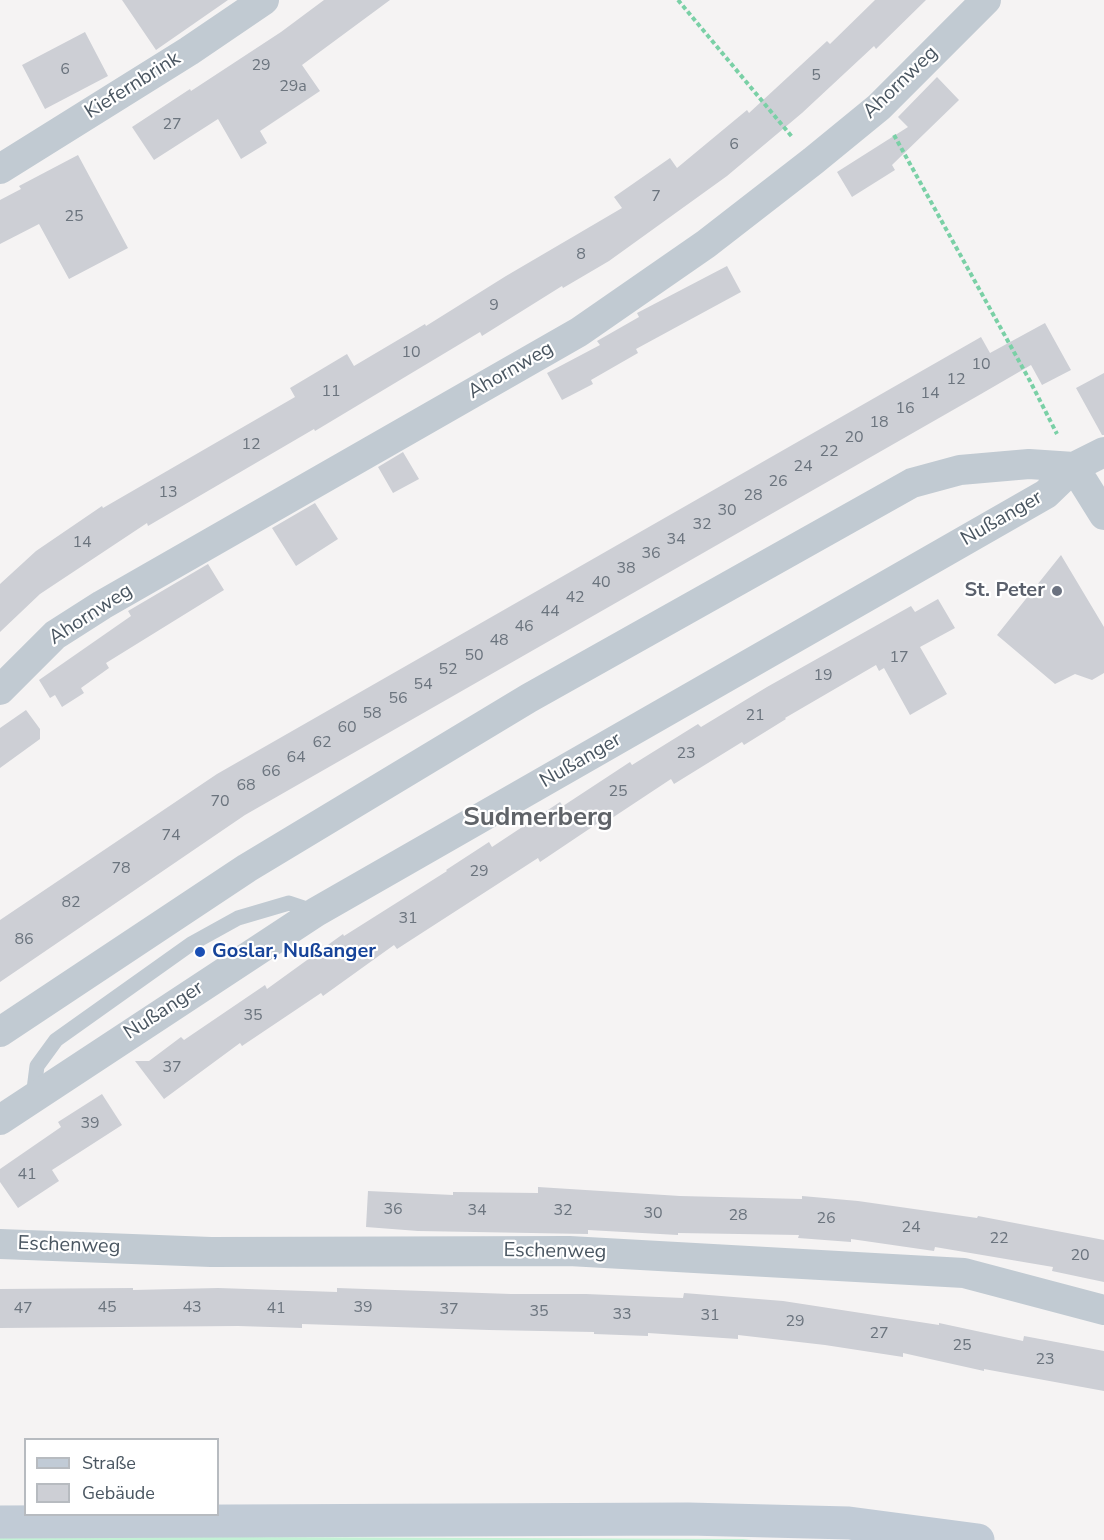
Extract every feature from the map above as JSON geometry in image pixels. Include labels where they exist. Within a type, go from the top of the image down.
[{"type":"street","name":"Kiefernbrink","points":[[0,169],[189,51],[264,0]]},
{"type":"street","name":"Ahornweg","points":[[0,690],[55,635],[113,599],[579,332],[706,244],[879,107],[986,0]]},
{"type":"street","name":"Nußanger","points":[[0,1120],[316,912],[1046,494],[1074,467],[1104,452]]},
{"type":"street","name":"Nußanger","points":[[0,1032],[247,868],[499,716],[912,483],[960,470],[1029,464],[1074,467]]},
{"type":"street","points":[[1074,467],[1104,515]]},
{"type":"street","name":"Eschenweg","points":[[0,1244],[211,1252],[569,1251],[952,1272],[964,1273],[1104,1310]]},
{"type":"street","points":[[0,1522],[688,1519],[849,1523],[978,1540]]},
{"type":"lane","points":[[33,1097],[37,1066],[56,1040],[191,944],[238,918],[289,903],[316,912]]},
{"type":"path","points":[[678,0],[813,161]]},
{"type":"path","points":[[879,107],[1030,381],[1074,467]]},
{"type":"green space","points":[[0,1536],[743,1539],[752,1540],[0,1540]]},
{"type":"building","points":[[122,0],[228,0],[156,50]]},
{"type":"building","points":[[324,0],[390,0],[302,65],[320,91],[260,131],[267,143],[241,159],[218,119],[154,160],[132,127],[281,32]]},
{"type":"building","points":[[875,0],[926,0],[876,49],[874,46],[802,113],[727,176],[609,261],[563,288],[562,286],[482,336],[480,332],[315,431],[314,429],[148,526],[147,523],[40,594],[0,632],[0,584],[36,551],[102,506],[103,508],[295,397],[290,388],[347,354],[354,366],[425,324],[426,326],[622,208],[614,197],[670,158],[677,168],[747,110],[749,113],[827,41],[830,44]]},
{"type":"building","points":[[85,32],[108,76],[45,109],[22,65]]},
{"type":"building","points":[[937,77],[959,100],[892,165],[895,170],[852,197],[837,172],[908,127],[898,117]]},
{"type":"building","points":[[78,155],[128,248],[69,279],[39,224],[0,244],[0,200],[21,189],[19,186]]},
{"type":"building","points":[[727,266],[741,292],[636,349],[638,353],[591,380],[593,384],[562,400],[547,373],[600,345],[597,341],[639,317],[637,313]]},
{"type":"building","points":[[1045,323],[1071,370],[1042,385],[1031,365],[245,815],[0,982],[0,920],[217,774],[981,337],[990,353]]},
{"type":"building","points":[[1104,373],[1104,435],[1102,435],[1076,388]]},
{"type":"building","points":[[403,452],[419,479],[393,493],[378,467]]},
{"type":"building","points":[[315,503],[338,539],[296,566],[272,528]]},
{"type":"building","name":"St. Peter","points":[[1061,555],[1104,627],[1104,673],[1092,680],[1075,674],[1055,684],[997,635]]},
{"type":"building","points":[[208,564],[224,590],[106,663],[109,668],[81,688],[84,693],[62,707],[55,695],[50,698],[39,680],[131,616],[128,611]]},
{"type":"building","points":[[938,599],[955,628],[920,647],[947,694],[910,715],[884,668],[879,671],[876,665],[785,718],[744,745],[742,742],[674,784],[671,779],[606,822],[604,819],[540,862],[538,858],[397,949],[394,945],[323,996],[321,993],[242,1046],[240,1043],[164,1099],[135,1061],[149,1061],[181,1037],[184,1040],[265,985],[267,989],[343,934],[344,936],[489,842],[492,847],[560,802],[563,806],[630,762],[632,765],[698,724],[701,727],[911,606],[915,612]]},
{"type":"building","points":[[26,710],[40,729],[40,739],[0,768],[0,728]]},
{"type":"building","points":[[102,1094],[122,1125],[52,1170],[59,1181],[18,1208],[0,1182],[0,1169],[61,1127],[58,1122]]},
{"type":"building","points":[[538,1187],[680,1196],[802,1199],[802,1196],[858,1201],[977,1218],[978,1216],[1104,1240],[1104,1282],[1052,1271],[1053,1267],[935,1247],[934,1251],[851,1239],[851,1242],[798,1238],[799,1235],[678,1233],[678,1235],[588,1230],[588,1234],[418,1231],[366,1227],[368,1191],[453,1195],[453,1192],[538,1193]]},
{"type":"building","points":[[133,1288],[133,1290],[218,1288],[337,1292],[337,1288],[683,1298],[684,1293],[783,1301],[939,1325],[939,1323],[1023,1341],[1024,1336],[1104,1351],[1104,1391],[984,1369],[984,1371],[903,1353],[903,1357],[738,1335],[738,1339],[648,1333],[648,1336],[594,1334],[594,1332],[302,1324],[302,1328],[238,1326],[0,1328],[0,1289]]},
{"type":"place","name":"St. Peter","points":[[1057,591]]},
{"type":"place","name":"Goslar, Nußanger","points":[[200,952]]},
{"type":"district","name":"Sudmerberg","points":[[538,819]]}]
